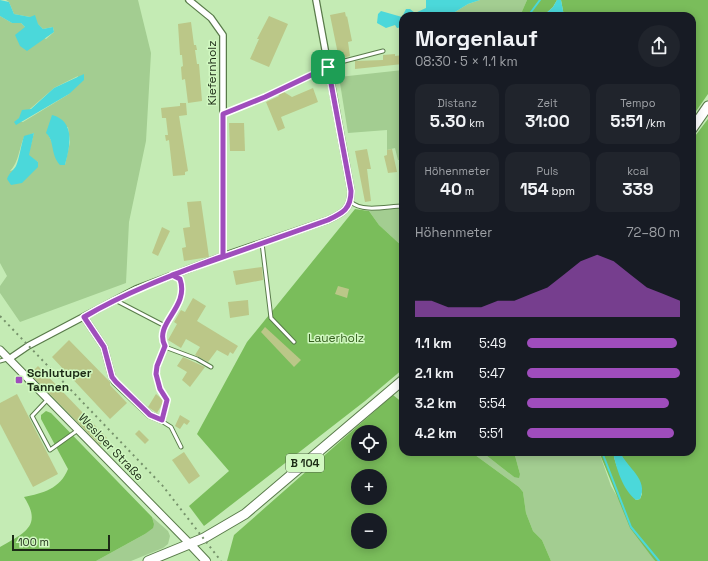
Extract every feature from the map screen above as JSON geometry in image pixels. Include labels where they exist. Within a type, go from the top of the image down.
[{"type":"main road","points":[[696,123],[708,106]]},
{"type":"main road","name":"B 104","points":[[148,561],[220,530],[245,514],[399,383]]},
{"type":"main road","name":"Wesloer Straße","points":[[190,544],[206,561]]},
{"type":"street","name":"Kiefernholz","points":[[189,0],[211,18],[223,35],[223,256]]},
{"type":"street","points":[[9,359],[28,346],[84,317],[114,299],[172,275],[328,220],[344,212],[349,205],[351,191],[316,0]]},
{"type":"street","points":[[84,317],[104,347],[112,377],[150,415],[162,420]]},
{"type":"street","name":"Wesloer Straße","points":[[0,350],[190,544]]},
{"type":"lane","points":[[223,114],[265,97],[328,67],[368,54],[383,51]]},
{"type":"lane","points":[[349,205],[369,208],[399,206]]},
{"type":"lane","points":[[262,243],[271,318],[294,342]]},
{"type":"lane","points":[[172,275],[180,279],[183,288],[182,296],[165,326],[162,340],[165,346],[174,351],[187,354],[211,366]]},
{"type":"lane","points":[[114,299],[165,326]]},
{"type":"lane","points":[[165,346],[157,366],[156,374],[160,389],[167,400],[162,420],[175,432],[181,447]]},
{"type":"lane","points":[[0,361],[9,359]]},
{"type":"lane","points":[[48,399],[32,416],[50,450],[78,430]]},
{"type":"green space","points":[[6,0],[138,0],[151,53],[146,141],[129,222],[126,283],[20,322],[0,293],[0,286],[7,276],[0,263],[0,16],[12,23],[21,23],[25,27],[46,39],[54,32],[53,27],[43,29],[30,17],[14,14],[9,2]],"holes":[[[78,76],[69,94],[23,122],[15,122],[54,88]],[[68,127],[70,142],[65,165],[48,134]],[[34,133],[28,156],[38,162],[10,171],[17,159],[24,137]]]},
{"type":"green space","points":[[480,0],[527,0],[522,12],[455,12],[468,4]]},
{"type":"green space","points":[[527,0],[557,0],[553,7],[547,12],[522,12]]},
{"type":"green space","points":[[561,0],[708,0],[708,94],[696,111],[696,12],[563,12]]},
{"type":"green space","points":[[399,70],[399,160],[395,148],[387,150],[387,130],[348,133],[339,77]]},
{"type":"green space","points":[[708,119],[708,561],[655,561],[630,528],[601,456],[614,456],[625,483],[636,500],[640,499],[642,494],[634,473],[625,463],[622,456],[696,456],[696,135]]},
{"type":"green space","points":[[399,208],[399,243],[379,225],[369,211]]},
{"type":"green space","name":"Lauerholz","points":[[355,209],[369,211],[379,225],[399,243],[399,372],[365,401],[204,526],[189,506],[229,471],[197,434],[247,342]]},
{"type":"green space","points":[[393,395],[399,400],[399,456],[476,456],[519,487],[523,492],[526,513],[533,531],[542,540],[551,561],[227,561],[234,535],[351,432],[351,461],[387,461],[387,425],[359,425]]},
{"type":"green space","points":[[46,411],[51,413],[152,517],[154,524],[153,528],[96,561],[0,561],[0,547],[23,533],[31,522],[32,515],[24,497],[44,492],[56,486],[65,476],[68,469],[41,419],[41,415]]},
{"type":"green space","points":[[476,456],[487,456],[514,477],[520,474],[515,456],[600,456],[611,486],[655,561],[551,561],[542,540],[533,531],[526,513],[523,492],[519,487]]},
{"type":"green space","points":[[487,456],[515,456],[520,474],[519,478],[514,477]]},
{"type":"green space","points":[[152,517],[168,531],[170,536],[168,544],[163,548],[131,561],[96,561],[145,534],[154,524]]},
{"type":"water","points":[[0,0],[9,2],[14,14],[30,17],[35,15],[38,24],[43,29],[53,27],[54,32],[27,51],[20,46],[15,35],[25,27],[21,23],[12,23],[0,16]]},
{"type":"water","points":[[426,0],[480,0],[468,4],[455,12],[417,12],[426,8]]},
{"type":"water","points":[[557,0],[561,0],[563,12],[547,12],[553,7]]},
{"type":"water","points":[[406,9],[410,9],[414,12],[404,12]]},
{"type":"water","points":[[381,11],[399,16],[399,28],[397,28],[395,25],[386,28],[377,23],[378,14]]},
{"type":"water","points":[[84,74],[84,80],[69,94],[16,125],[14,122],[19,118],[22,110],[31,109],[54,88]]},
{"type":"water","points":[[52,115],[60,118],[68,129],[69,143],[65,165],[60,165],[57,161],[51,140],[46,133]]},
{"type":"water","points":[[34,133],[29,155],[38,162],[38,167],[22,183],[11,185],[7,179],[17,163],[24,136]]},
{"type":"water","points":[[614,456],[622,456],[636,474],[642,485],[640,499],[636,500],[627,491],[616,465]]},
{"type":"building","points":[[345,12],[352,41],[348,42],[350,56],[339,59],[330,15]]},
{"type":"building","points":[[269,16],[288,24],[269,67],[250,59],[259,39],[257,39]]},
{"type":"building","points":[[191,22],[194,45],[196,45],[197,50],[195,50],[197,64],[199,64],[202,101],[188,103],[185,79],[182,80],[181,67],[183,66],[182,55],[180,55],[178,24]]},
{"type":"building","points":[[395,54],[395,56],[399,56],[399,64],[355,69],[355,61],[383,60],[383,55]]},
{"type":"building","points":[[313,88],[318,102],[281,117],[285,128],[278,131],[266,102],[284,92],[292,97]]},
{"type":"building","points":[[180,103],[186,103],[187,115],[179,116],[188,171],[185,172],[185,175],[173,176],[169,140],[166,141],[165,135],[168,135],[166,118],[162,118],[161,108],[180,106]]},
{"type":"building","points":[[229,123],[244,123],[245,151],[230,151]]},
{"type":"building","points":[[367,149],[371,169],[367,169],[371,201],[365,202],[355,151]]},
{"type":"building","points":[[392,149],[397,172],[388,173],[384,156],[387,155],[387,150]]},
{"type":"building","points":[[201,201],[209,257],[184,261],[182,248],[186,247],[183,228],[190,227],[187,202]]},
{"type":"building","points":[[162,227],[170,231],[158,256],[152,253]]},
{"type":"building","points":[[262,267],[263,280],[236,285],[233,271]]},
{"type":"building","points":[[338,286],[349,289],[347,298],[335,294]]},
{"type":"building","points":[[193,298],[206,306],[197,321],[238,346],[233,354],[230,352],[228,356],[217,350],[208,362],[195,355],[200,347],[186,339],[181,348],[168,340],[177,324],[174,322],[181,310],[185,312]]},
{"type":"building","points":[[248,300],[249,315],[230,318],[228,302]]},
{"type":"building","points":[[265,327],[301,360],[294,367],[261,332]]},
{"type":"building","points":[[69,340],[110,382],[110,385],[127,403],[110,419],[52,357]]},
{"type":"building","points":[[183,357],[205,367],[190,387],[182,380],[187,372],[177,366]]},
{"type":"building","points":[[38,366],[107,438],[100,445],[30,374]]},
{"type":"building","points":[[17,394],[58,474],[33,487],[0,424],[0,403]]},
{"type":"building","points":[[156,394],[164,401],[157,413],[148,407]]},
{"type":"building","points":[[180,415],[190,421],[187,425],[184,423],[180,429],[175,426]]},
{"type":"building","points":[[139,430],[149,440],[145,444],[135,434]]},
{"type":"building","points":[[184,452],[200,476],[189,484],[172,460]]},
{"type":"waterway","points":[[531,12],[540,0]]},
{"type":"waterway","points":[[604,456],[631,527],[659,561]]},
{"type":"railway","points":[[0,316],[162,485],[221,561]]},
{"type":"place","name":"Schlutuper Tannen","points":[[19,380]]},
{"type":"route","points":[[328,67],[265,97],[223,114],[223,256],[172,275],[136,289],[114,299],[84,317],[104,347],[112,377],[140,407],[154,418],[162,420],[167,405],[167,400],[160,389],[156,374],[157,366],[165,346],[162,340],[165,326],[182,296],[183,288],[180,279],[172,275],[223,256],[308,228],[328,220],[344,212],[348,208],[351,191],[328,67]]}]
